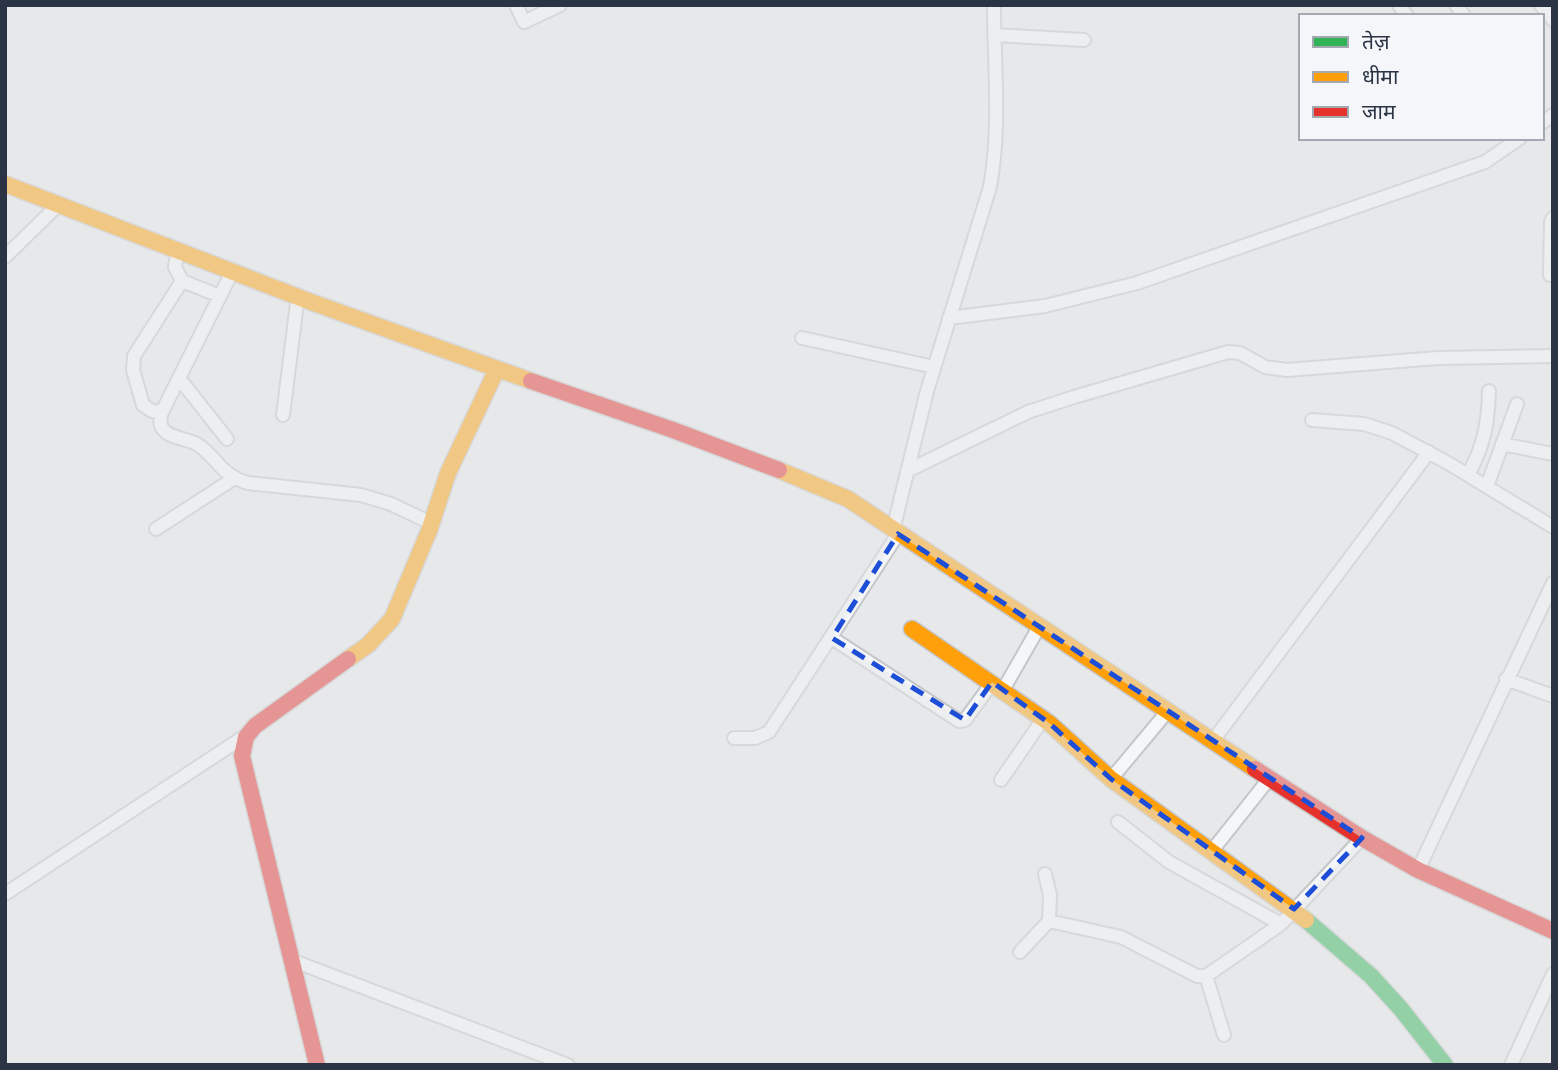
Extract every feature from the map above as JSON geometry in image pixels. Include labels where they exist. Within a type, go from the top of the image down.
[{"type":"main road","points":[[5,184],[497,369],[607,406],[804,479],[848,499],[1039,628],[1362,838],[1418,870],[1553,932]]},
{"type":"main road","points":[[317,1065],[242,756],[246,736],[259,722],[368,645],[382,632],[398,606],[432,523],[448,473],[497,369]]},
{"type":"main road","points":[[912,629],[1043,719],[1111,779],[1294,909],[1371,976],[1445,1065]]},
{"type":"street","points":[[516,5],[524,22],[560,5]]},
{"type":"street","points":[[734,738],[755,738],[769,732],[832,638],[895,532],[907,471],[934,367],[990,187],[996,154],[998,118],[994,5]]},
{"type":"street","points":[[1541,5],[1553,20]]},
{"type":"street","points":[[994,35],[1084,40]]},
{"type":"street","points":[[949,318],[1045,306],[1137,283],[1485,162],[1514,140]]},
{"type":"street","points":[[5,257],[59,204]]},
{"type":"street","points":[[1550,275],[1553,218]]},
{"type":"street","points":[[178,249],[176,267],[182,281],[220,296]]},
{"type":"street","points":[[233,270],[162,412],[159,421],[163,429],[208,452],[233,479],[248,483],[361,495],[391,504],[432,523]]},
{"type":"street","points":[[162,412],[152,411],[144,405],[133,370],[134,356],[182,281]]},
{"type":"street","points":[[284,415],[298,295]]},
{"type":"street","points":[[802,338],[934,367]]},
{"type":"street","points":[[907,471],[1028,412],[1228,352],[1240,353],[1265,367],[1287,370],[1438,358],[1553,356]]},
{"type":"street","points":[[179,378],[227,439]]},
{"type":"street","points":[[1468,475],[1484,439],[1489,391]]},
{"type":"street","points":[[1487,486],[1517,404]]},
{"type":"street","points":[[1312,421],[1364,424],[1392,433],[1429,452],[1553,527]]},
{"type":"street","points":[[1502,444],[1553,454]]},
{"type":"street","points":[[1212,742],[1429,452]]},
{"type":"street","points":[[156,529],[233,479]]},
{"type":"street","points":[[1418,870],[1553,583]]},
{"type":"street","points":[[832,638],[959,721],[965,720],[997,686],[1039,628]]},
{"type":"street","points":[[1506,679],[1553,696]]},
{"type":"street","points":[[1111,779],[1167,712]]},
{"type":"street","points":[[1001,780],[1043,719]]},
{"type":"street","points":[[5,894],[246,736]]},
{"type":"street","points":[[1212,852],[1269,779]]},
{"type":"street","points":[[1118,822],[1170,862],[1281,924]]},
{"type":"street","points":[[1049,922],[1121,937],[1197,976],[1206,976],[1281,924],[1362,838]]},
{"type":"street","points":[[1020,952],[1049,922],[1050,895],[1045,874]]},
{"type":"street","points":[[292,960],[568,1065]]},
{"type":"street","points":[[1511,1065],[1553,974]]},
{"type":"street","points":[[1206,976],[1224,1035]]},
{"type":"highlighted area","points":[[898,534],[1362,838],[1294,909],[1111,779],[1049,723],[992,682],[965,720],[832,638]]},
{"type":"traffic: fast","points":[[1306,920],[1371,976],[1445,1065]]},
{"type":"traffic: slow","points":[[5,184],[311,302],[531,381]]},
{"type":"traffic: slow","points":[[348,659],[368,645],[392,619],[429,531],[448,473],[497,369]]},
{"type":"traffic: slow","points":[[779,470],[848,499],[1255,769]]},
{"type":"traffic: slow","points":[[912,629],[1049,723],[1111,779],[1306,920]]},
{"type":"traffic: jam","points":[[531,381],[779,470]]},
{"type":"traffic: jam","points":[[317,1065],[242,756],[246,737],[255,726],[348,659]]},
{"type":"traffic: jam","points":[[1255,769],[1362,838],[1418,870],[1553,931]]}]
